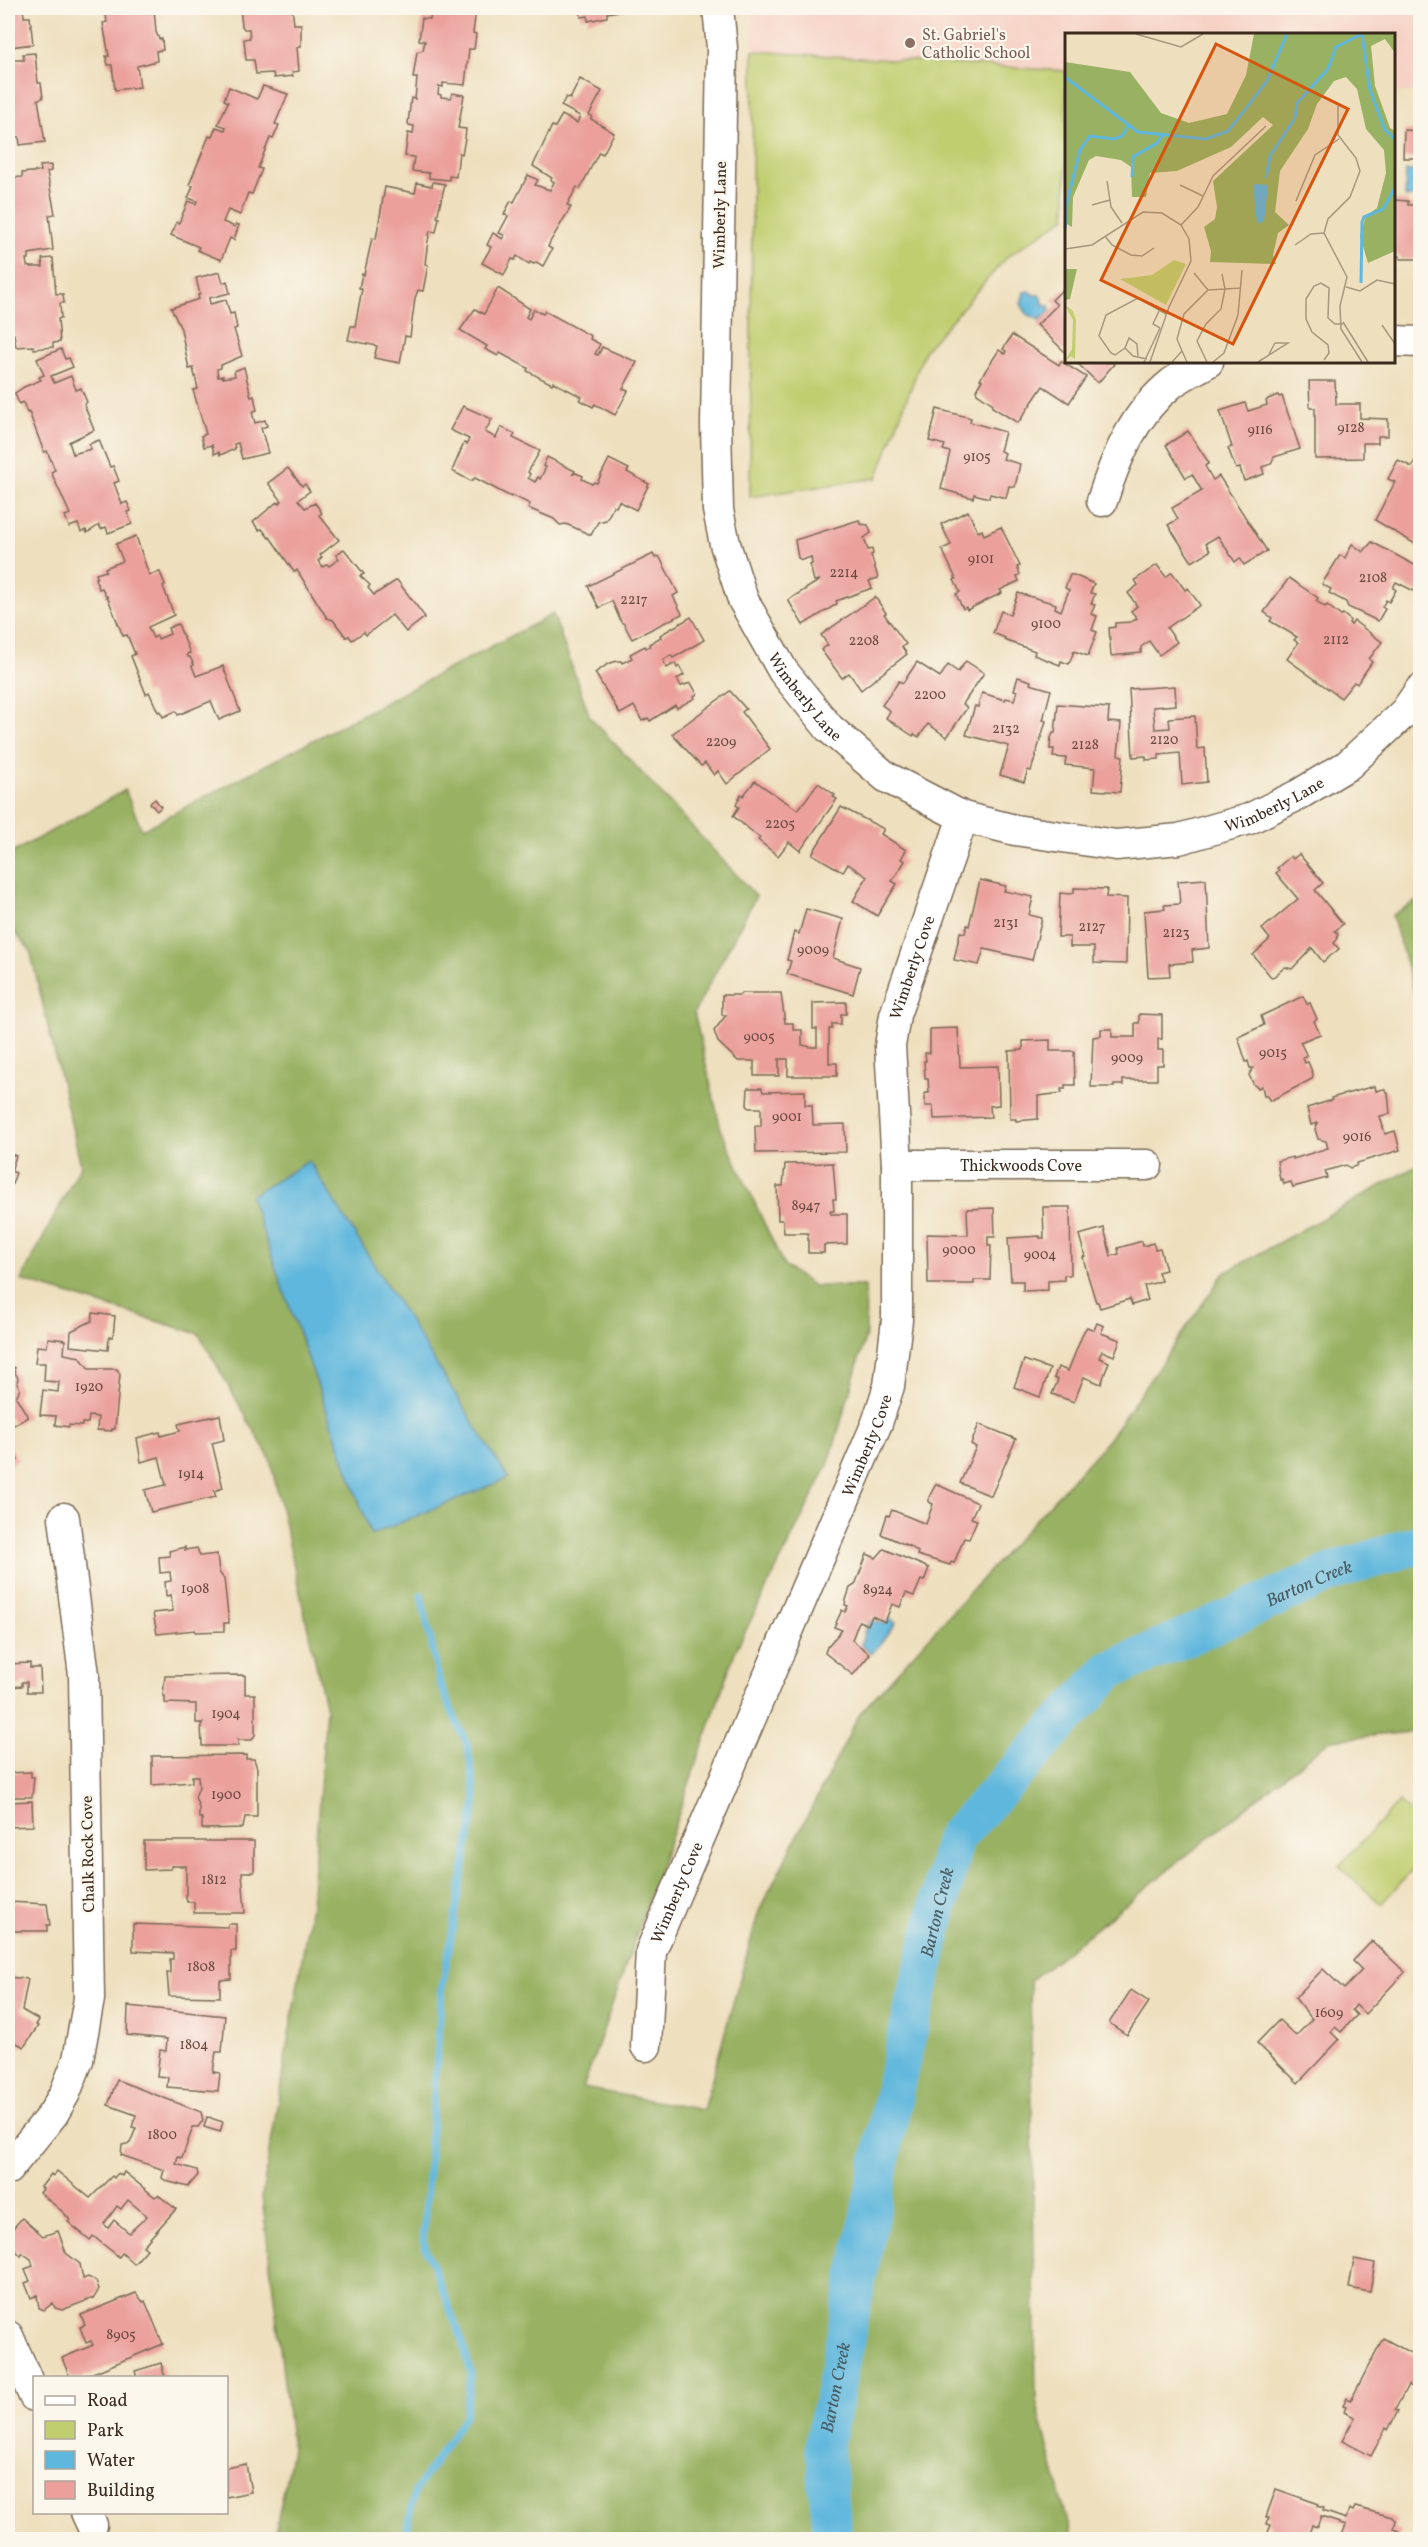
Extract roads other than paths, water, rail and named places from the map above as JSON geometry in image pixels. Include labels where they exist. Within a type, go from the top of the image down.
[{"type":"street","name":"Wimberly Lane","points":[[718,8],[722,48],[716,425],[718,510],[725,544],[743,600],[783,671],[829,728],[886,777],[963,817],[1015,830],[1116,845],[1179,839],[1249,819],[1298,795],[1348,765],[1405,712],[1420,690]]},
{"type":"street","points":[[1395,341],[1420,342]]},
{"type":"street","points":[[1102,501],[1114,462],[1138,419],[1171,384],[1206,363]]},
{"type":"street","name":"Wimberly Cove","points":[[646,2046],[651,1951],[877,1423],[889,1386],[897,1320],[897,1165],[890,1046],[895,1016],[963,817]]},
{"type":"street","name":"Thickwoods Cove","points":[[897,1165],[1147,1165]]},
{"type":"street","name":"Chalk Rock Cove","points":[[8,2169],[53,2114],[65,2093],[78,2060],[89,1999],[84,1675],[64,1518]]},
{"type":"street","points":[[8,2336],[33,2394]]},
{"type":"water","points":[[1406,171],[1420,171],[1420,197],[1405,197]]},
{"type":"water","points":[[1030,291],[1034,295],[1040,295],[1044,305],[1049,306],[1050,311],[1040,320],[1027,314],[1021,304],[1024,292]]},
{"type":"water","points":[[309,1161],[508,1478],[371,1535],[250,1196]]},
{"type":"water","points":[[890,1619],[896,1623],[872,1654],[861,1645],[865,1629],[872,1620],[885,1624]]},
{"type":"waterway","name":"Barton Creek","points":[[833,2540],[824,2445],[897,2077],[955,1838],[1109,1671],[1338,1570],[1420,1544]]},
{"type":"waterway","points":[[405,2540],[415,2491],[465,2416],[471,2374],[462,2340],[423,2241],[442,1988],[476,1800],[468,1747],[440,1684],[421,1595]]},
{"type":"place","name":"St. Gabriel's Catholic School","points":[[910,43]]}]
